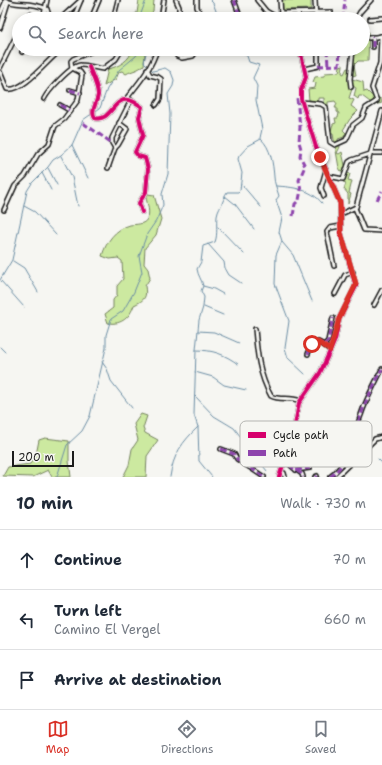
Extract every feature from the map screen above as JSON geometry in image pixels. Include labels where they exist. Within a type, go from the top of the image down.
[{"type":"street","points":[[6,1],[29,0],[45,7],[47,12]]},
{"type":"street","points":[[44,12],[47,0]]},
{"type":"street","points":[[68,12],[81,0]]},
{"type":"street","points":[[76,12],[81,0]]},
{"type":"street","points":[[94,12],[99,0]]},
{"type":"street","points":[[115,12],[118,0]]},
{"type":"street","points":[[162,12],[164,0]]},
{"type":"street","points":[[176,0],[179,7],[179,12]]},
{"type":"street","points":[[197,0],[199,12]]},
{"type":"street","points":[[234,0],[239,12]]},
{"type":"street","points":[[257,0],[268,12]]},
{"type":"street","points":[[280,0],[281,12]]},
{"type":"street","points":[[315,0],[316,12],[331,12]]},
{"type":"street","points":[[360,12],[371,0]]},
{"type":"street","points":[[0,14],[6,1]]},
{"type":"street","points":[[0,28],[6,1]]},
{"type":"street","points":[[370,19],[382,18]]},
{"type":"street","points":[[302,102],[321,104],[326,107],[330,141],[335,145],[348,139],[353,125],[362,118],[366,108],[377,101],[377,97],[372,90],[380,63],[382,36],[371,38],[373,48]]},
{"type":"street","points":[[0,68],[12,44]]},
{"type":"street","points":[[0,72],[7,88],[17,88],[24,85],[52,56]]},
{"type":"street","points":[[72,68],[71,61],[80,56]]},
{"type":"street","points":[[44,99],[54,85],[72,68],[81,65],[103,69],[118,56]]},
{"type":"street","points":[[89,67],[97,90],[97,101],[93,112],[95,118],[100,118],[104,117],[116,103],[126,99],[148,68],[154,56]]},
{"type":"street","points":[[177,56],[182,58],[193,56]]},
{"type":"street","points":[[295,421],[300,401],[316,382],[330,350],[339,319],[356,286],[341,226],[340,203],[312,139],[302,102],[301,94],[306,79],[302,56]]},
{"type":"street","points":[[305,69],[318,66],[318,56]]},
{"type":"street","points":[[351,87],[350,79],[352,56]]},
{"type":"street","points":[[4,210],[16,186],[38,154],[50,144],[54,127],[64,119],[69,110],[78,100],[80,93],[81,73],[72,68]]},
{"type":"street","points":[[148,68],[150,75],[161,79],[160,99],[156,105]]},
{"type":"street","points":[[377,73],[382,73]]},
{"type":"street","points":[[70,90],[80,93]]},
{"type":"street","points":[[126,99],[131,100],[142,107],[139,117],[143,135],[135,152],[138,156],[145,158],[148,167],[146,192],[139,203],[142,212]]},
{"type":"street","points":[[112,143],[112,138],[131,100]]},
{"type":"street","points":[[60,105],[69,110]]},
{"type":"street","points":[[382,111],[355,208],[364,230],[382,231]]},
{"type":"street","points":[[108,168],[115,148],[127,129],[119,123]]},
{"type":"street","points":[[108,141],[112,143],[115,148]]},
{"type":"street","points":[[328,176],[343,180],[350,161],[382,153]]},
{"type":"street","points":[[324,196],[321,189],[326,170]]},
{"type":"street","points":[[341,214],[355,208]]},
{"type":"street","points":[[334,266],[327,232],[330,228],[341,226]]},
{"type":"street","points":[[335,294],[345,275],[353,272]]},
{"type":"street","points":[[374,304],[382,290]]},
{"type":"street","points":[[324,345],[328,341],[333,318]]},
{"type":"street","points":[[255,329],[261,375],[270,396],[276,398],[293,398],[300,401]]},
{"type":"street","points":[[308,354],[312,344],[318,342],[330,350]]},
{"type":"street","points":[[359,421],[382,369]]},
{"type":"street","points":[[372,442],[375,439],[382,437]]},
{"type":"street","points":[[221,449],[234,454],[240,461]]},
{"type":"street","points":[[249,467],[264,477]]},
{"type":"street","points":[[279,477],[283,467]]},
{"type":"street","points":[[293,467],[303,477]]},
{"type":"street","points":[[330,477],[340,467]]},
{"type":"street","points":[[336,477],[346,467]]},
{"type":"street","points":[[296,470],[310,468]]},
{"type":"street","points":[[281,473],[284,473],[285,477]]},
{"type":"green space","points":[[139,0],[154,0],[152,12],[137,12]]},
{"type":"green space","points":[[281,0],[311,0],[311,9],[282,10]]},
{"type":"green space","points":[[129,56],[145,56],[144,65],[126,74],[122,71],[119,72],[116,79],[104,86],[108,69],[116,67],[127,60]]},
{"type":"green space","points":[[353,56],[368,56],[368,61],[358,61],[354,65],[356,75],[352,76],[352,79],[363,82],[364,92],[367,91],[371,95],[381,99],[382,103],[374,105],[362,96],[359,96],[358,99],[354,96],[356,88],[353,86],[349,98],[354,100],[351,106],[358,111],[350,119],[343,130],[346,133],[344,137],[338,139],[340,147],[337,153],[339,154],[342,152],[345,165],[347,165],[345,172],[350,174],[348,180],[352,181],[349,193],[351,194],[348,204],[348,194],[344,189],[346,183],[343,182],[345,177],[339,168],[333,134],[330,134],[333,124],[336,123],[335,118],[338,118],[339,113],[337,112],[337,108],[335,108],[337,104],[335,101],[328,102],[328,108],[324,104],[324,98],[318,98],[318,101],[309,100],[308,89],[315,88],[316,83],[313,82],[315,77],[324,76],[325,73],[339,72],[340,66],[343,65],[342,73],[344,74],[347,68],[353,70],[354,66],[351,65]]},
{"type":"green space","points":[[148,194],[154,195],[161,219],[156,235],[145,248],[144,264],[148,269],[150,278],[145,286],[146,293],[143,300],[134,305],[125,319],[117,323],[108,323],[105,314],[113,308],[113,300],[117,295],[117,286],[123,279],[122,261],[118,258],[110,259],[102,256],[109,241],[116,233],[130,225],[146,221],[149,214],[146,197]]},
{"type":"green space","points":[[141,414],[147,416],[143,428],[145,433],[158,440],[147,456],[146,477],[123,477],[129,465],[132,449],[138,440],[134,424]]},
{"type":"green space","points":[[45,438],[69,441],[71,477],[52,477],[48,470],[33,477],[3,476],[8,467],[30,464],[36,455],[39,440]]},
{"type":"waterway","points":[[142,12],[146,0]]},
{"type":"waterway","points":[[210,0],[213,3],[216,12]]},
{"type":"waterway","points":[[0,280],[12,260],[27,191],[32,183],[53,160],[72,145],[83,120],[100,108],[107,89],[119,70],[136,56]]},
{"type":"waterway","points":[[57,477],[67,445],[82,431],[90,416],[106,348],[106,335],[111,319],[123,311],[134,292],[142,272],[139,256],[147,234],[156,221],[163,205],[162,194],[168,174],[170,114],[168,94],[173,86],[174,80],[171,72],[165,68],[153,71],[144,62],[145,56]]},
{"type":"waterway","points":[[247,56],[249,62],[259,65],[253,78],[257,86],[256,100],[262,129],[260,138]]},
{"type":"waterway","points":[[261,139],[271,156],[274,182],[279,196],[276,200],[282,218],[279,232],[282,241],[276,255],[275,284],[289,321],[285,348],[288,358],[305,374]]},
{"type":"waterway","points":[[212,477],[199,461],[198,427],[194,415],[196,350],[199,320],[204,297],[201,291],[203,286],[197,269],[201,262],[203,246],[215,242],[217,214],[226,193],[238,192],[240,190],[242,173],[238,159],[239,156],[248,146],[261,139]]},
{"type":"waterway","points":[[72,145],[88,178]]},
{"type":"waterway","points":[[61,156],[72,177],[78,206]]},
{"type":"waterway","points":[[48,168],[57,185]]},
{"type":"waterway","points":[[42,173],[51,190]]},
{"type":"waterway","points":[[242,185],[261,207]]},
{"type":"waterway","points":[[276,186],[295,188],[307,192],[318,198],[322,203]]},
{"type":"waterway","points":[[225,196],[235,204],[254,229]]},
{"type":"waterway","points":[[24,206],[35,212],[56,235]]},
{"type":"waterway","points":[[218,227],[244,254]]},
{"type":"waterway","points":[[282,242],[293,255],[312,301]]},
{"type":"waterway","points":[[208,244],[224,262],[225,268],[229,275],[241,283]]},
{"type":"waterway","points":[[13,261],[24,268],[38,292]]},
{"type":"waterway","points":[[1,281],[24,307]]},
{"type":"waterway","points":[[203,286],[214,289],[223,294]]},
{"type":"waterway","points":[[204,307],[223,315]]},
{"type":"waterway","points":[[198,331],[214,332],[239,343]]},
{"type":"waterway","points":[[0,347],[5,352]]},
{"type":"waterway","points":[[196,350],[218,353],[238,364]]},
{"type":"waterway","points":[[102,362],[107,369],[111,381],[132,408]]},
{"type":"waterway","points":[[195,372],[213,377],[224,385],[246,390]]},
{"type":"waterway","points":[[195,396],[214,416],[234,428],[240,436]]},
{"type":"waterway","points":[[170,477],[173,462],[179,449],[198,427]]},
{"type":"waterway","points":[[378,459],[382,463]]},
{"type":"waterway","points":[[264,467],[267,471]]},
{"type":"marked path","points":[[234,0],[238,12]]},
{"type":"marked path","points":[[344,12],[345,0]]},
{"type":"marked path","points":[[373,37],[373,47]]},
{"type":"marked path","points":[[327,56],[328,66]]},
{"type":"marked path","points":[[318,66],[339,65],[340,56]]},
{"type":"marked path","points":[[70,90],[80,93]]},
{"type":"marked path","points":[[293,216],[295,204],[299,200],[301,190],[299,180],[305,166],[300,156],[300,127],[297,98]]},
{"type":"marked path","points":[[60,105],[69,110]]},
{"type":"marked path","points":[[83,123],[112,143]]},
{"type":"marked path","points":[[377,200],[382,191]]},
{"type":"marked path","points":[[330,350],[324,345],[328,341],[333,318]]},
{"type":"marked path","points":[[308,354],[312,344],[318,342],[324,345]]},
{"type":"marked path","points":[[359,421],[365,403],[382,369]]},
{"type":"marked path","points":[[221,449],[234,454],[240,461]]},
{"type":"marked path","points":[[249,467],[264,477]]},
{"type":"marked path","points":[[292,467],[302,474],[303,477]]},
{"type":"marked path","points":[[330,477],[340,467]]},
{"type":"marked path","points":[[296,470],[310,468]]},
{"type":"cycle path","points":[[296,421],[299,403],[320,373],[335,340],[339,319],[356,286],[341,233],[340,203],[316,147],[301,99],[301,90],[306,77],[302,56]]},
{"type":"cycle path","points":[[89,67],[98,92],[93,110],[95,118],[102,118],[120,102],[125,100],[132,101],[142,107],[139,117],[143,135],[135,152],[138,156],[145,158],[148,169],[146,192],[139,203],[142,212]]},
{"type":"cycle path","points":[[279,477],[282,467]]},
{"type":"route","points":[[312,344],[318,342],[330,350],[339,319],[356,286],[341,233],[340,203],[320,157]]}]
